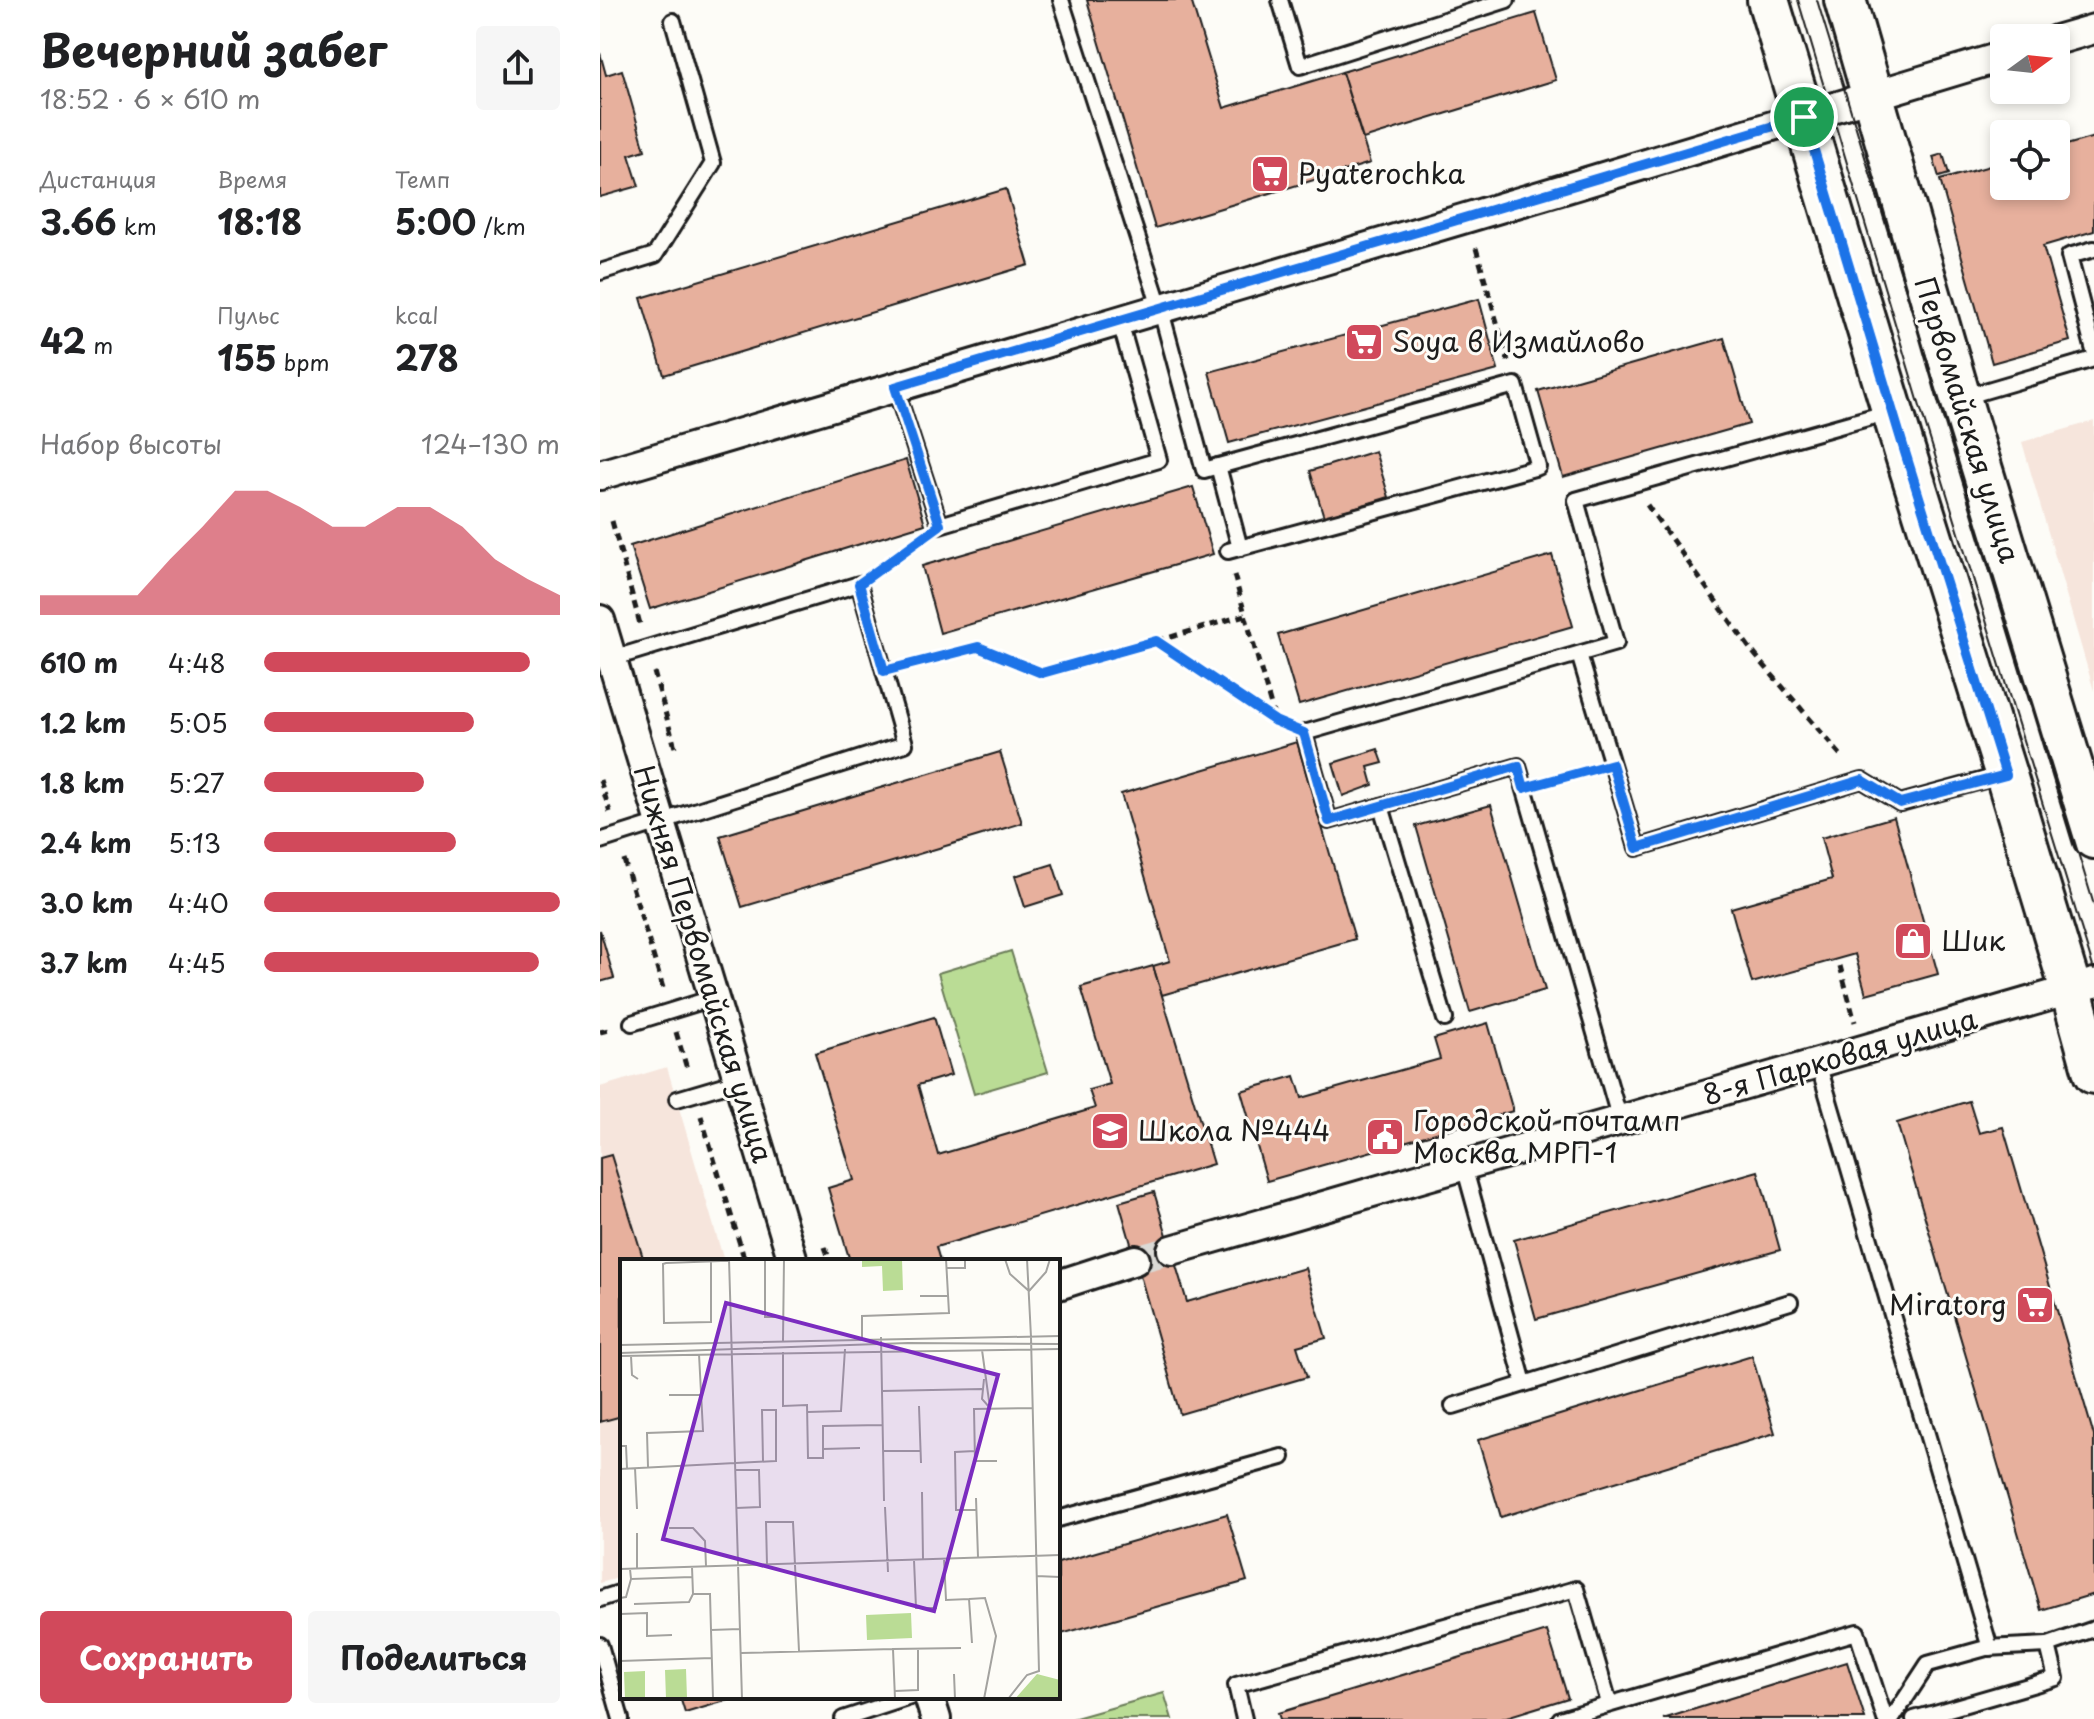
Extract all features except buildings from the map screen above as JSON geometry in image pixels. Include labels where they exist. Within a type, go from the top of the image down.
[{"type":"main road","points":[[1768,0],[2006,775],[2082,986],[2094,1073]]},
{"type":"main road","name":"Первомайская улица","points":[[1845,0],[1960,398],[2094,838]]},
{"type":"street","points":[[2070,36],[2094,29]]},
{"type":"street","points":[[600,475],[1990,60]]},
{"type":"street","name":"Нижняя Первомайская улица","points":[[600,620],[792,1259]]},
{"type":"street","name":"8-я Парковая улица","points":[[1172,1250],[2082,986]]},
{"type":"street","points":[[1060,1284],[1135,1260]]},
{"type":"street","points":[[930,1699],[936,1719]]},
{"type":"lane","points":[[1061,0],[1160,307],[1204,470],[1218,466],[1515,385],[1538,467],[1234,550],[1218,466]]},
{"type":"lane","points":[[1280,0],[1300,66],[1507,0]]},
{"type":"lane","points":[[600,272],[655,255],[713,163],[673,21]]},
{"type":"lane","points":[[2094,249],[2069,256],[2094,351]]},
{"type":"lane","points":[[895,387],[940,525],[1159,460],[1119,319]]},
{"type":"lane","points":[[1960,398],[2094,359]]},
{"type":"lane","points":[[1620,1120],[1518,766],[1329,821],[1304,733],[1616,643],[1576,500],[1893,411]]},
{"type":"lane","points":[[600,841],[905,744],[859,584],[611,659]]},
{"type":"lane","points":[[1579,654],[1637,848],[1862,780],[1900,803],[2006,775]]},
{"type":"lane","points":[[1381,806],[1445,1019]]},
{"type":"lane","points":[[632,1023],[713,998]]},
{"type":"lane","points":[[1818,1063],[1990,1648]]},
{"type":"lane","points":[[677,1099],[738,1081]]},
{"type":"lane","points":[[1464,1166],[1524,1383]]},
{"type":"lane","points":[[1453,1406],[1790,1302]]},
{"type":"lane","points":[[1060,1518],[1282,1457]]},
{"type":"lane","points":[[1244,1719],[1236,1685],[1576,1589],[1609,1703]]},
{"type":"lane","points":[[600,1599],[620,1593]]},
{"type":"lane","points":[[1892,1719],[1928,1664],[1990,1648],[2048,1645],[2094,1629]]},
{"type":"lane","points":[[1560,1719],[1857,1632],[1885,1719]]},
{"type":"lane","points":[[600,1645],[621,1719]]},
{"type":"lane","points":[[1914,1719],[2056,1678],[2048,1645]]},
{"type":"lane","points":[[843,1719],[904,1699]]},
{"type":"path","points":[[1467,218],[1515,385]]},
{"type":"path","points":[[1633,484],[1751,650],[1862,780]]},
{"type":"path","points":[[612,521],[677,752]]},
{"type":"path","points":[[859,584],[940,525]]},
{"type":"path","points":[[1156,641],[1275,721],[1245,615],[1234,550]]},
{"type":"path","points":[[884,671],[978,647],[1042,673],[1245,615]]},
{"type":"path","points":[[1524,788],[1612,764]]},
{"type":"path","points":[[1840,966],[1863,1050]]},
{"type":"path","points":[[825,1246],[829,1259]]},
{"type":"shaded area","points":[[2094,421],[2094,691],[2022,442]]},
{"type":"shaded area","points":[[667,1067],[723,1259],[620,1259],[620,1578],[600,1583],[600,1087]]},
{"type":"green space","points":[[1011,951],[1048,1072],[974,1094],[938,973]]},
{"type":"green space","points":[[1164,1693],[1172,1719],[1072,1719]]},
{"type":"tunnel","points":[[1135,1260],[1172,1250]]},
{"type":"tram line","points":[[1798,0],[2094,970]]},
{"type":"tram line","points":[[1817,0],[2094,905]]},
{"type":"place","name":"Pyaterochka","points":[[1270,174]]},
{"type":"place","name":"Soya в Измайлово","points":[[1364,342]]},
{"type":"place","name":"Шик","points":[[1913,941]]},
{"type":"place","name":"Школа №444","points":[[1110,1131]]},
{"type":"place","name":"Городской почтамп Москва МРП-1","points":[[1385,1137]]},
{"type":"place","name":"Miratorg","points":[[2035,1305]]},
{"type":"route","points":[[1804,117],[2006,775],[1900,803],[1862,780],[1637,848],[1612,764],[1524,788],[1518,766],[1329,821],[1304,733],[1275,721],[1156,641],[1042,673],[978,647],[884,671],[859,584],[940,525],[895,387],[1804,117]]}]
